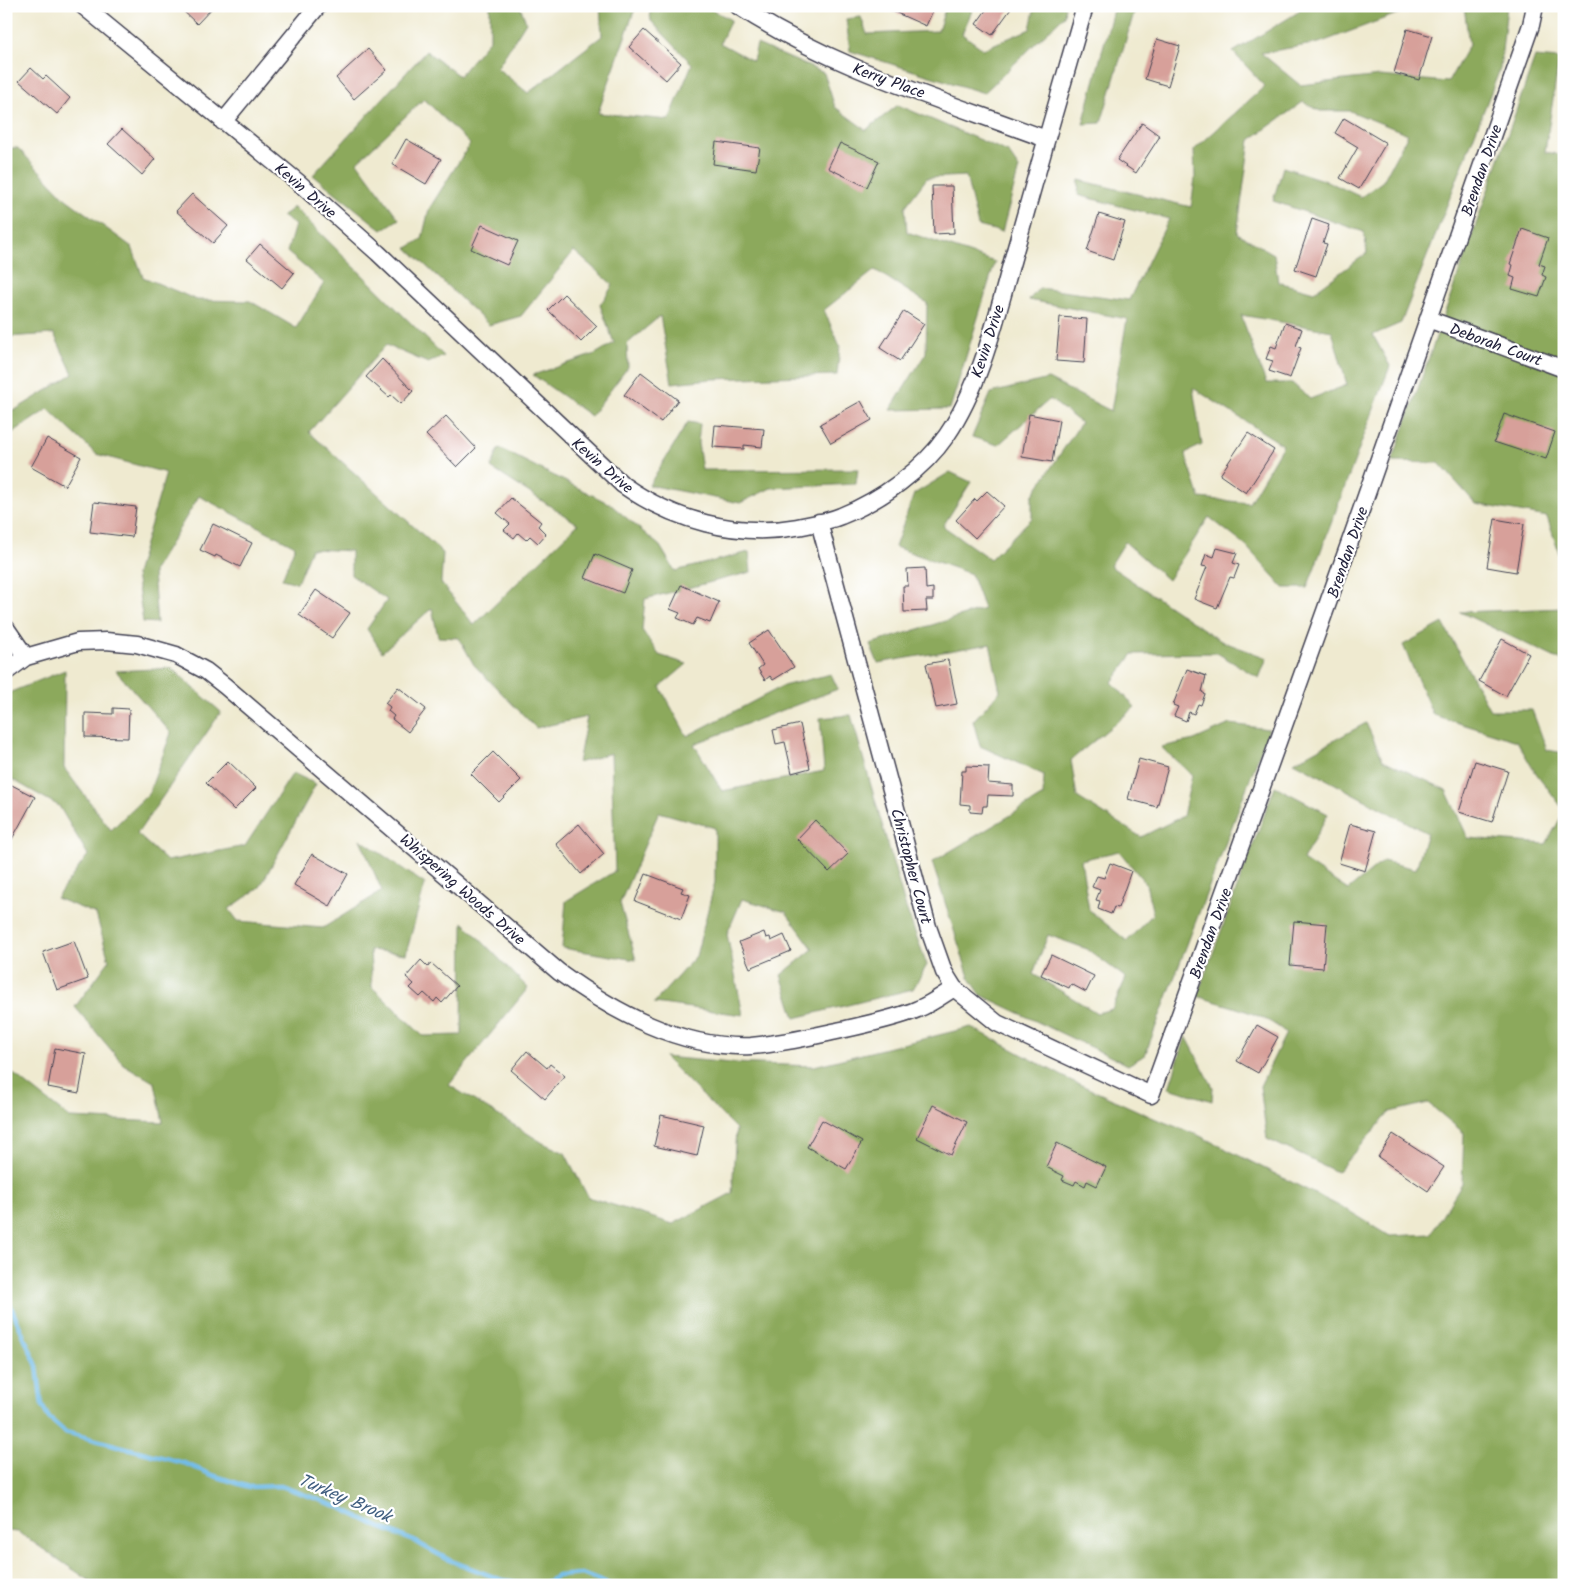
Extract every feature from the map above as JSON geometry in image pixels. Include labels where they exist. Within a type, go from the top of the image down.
[{"type":"street","points":[[223,122],[318,6]]},
{"type":"street","name":"Kerry Place","points":[[738,6],[800,43],[838,61],[1046,139]]},
{"type":"street","name":"Kevin Drive","points":[[86,7],[298,182],[378,253],[601,466],[639,496],[686,518],[710,525],[780,530],[841,517],[871,501],[905,478],[927,459],[947,435],[978,372],[1085,6]]},
{"type":"street","name":"Brendan Drive","points":[[1151,1095],[1285,729],[1531,25],[1535,6]]},
{"type":"street","name":"Deborah Court","points":[[1428,319],[1564,369]]},
{"type":"street","name":"Christopher Court","points":[[819,522],[928,927],[944,972],[954,988],[997,1023],[1151,1095]]},
{"type":"street","points":[[6,628],[26,657]]},
{"type":"street","name":"Whispering Woods Drive","points":[[6,672],[26,657],[78,642],[106,641],[137,644],[176,655],[206,671],[559,972],[588,993],[639,1022],[701,1041],[749,1046],[786,1042],[918,1009],[954,988]]},
{"type":"green space","points":[[490,6],[520,6],[526,22],[497,68],[528,93],[602,36],[600,6],[636,6],[598,113],[669,120],[692,64],[651,21],[649,7],[706,6],[731,20],[720,43],[753,61],[757,44],[824,73],[835,107],[866,130],[898,105],[1008,152],[1019,168],[1002,232],[978,226],[966,176],[927,178],[905,207],[907,232],[995,262],[950,409],[890,410],[926,353],[927,303],[875,270],[824,310],[840,346],[837,375],[712,379],[672,383],[660,316],[627,344],[628,367],[591,416],[533,375],[595,354],[614,343],[600,305],[613,285],[574,251],[521,316],[489,325],[407,248],[422,239],[429,209],[470,144],[424,99],[357,162],[399,219],[382,230],[313,175],[426,51],[459,76],[490,39]]},
{"type":"green space","points":[[946,6],[974,6],[962,34],[983,49],[1030,29],[1035,6],[1065,6],[1064,16],[984,93],[850,51],[846,19],[861,17],[867,34],[938,31]]},
{"type":"green space","points":[[1114,6],[1136,6],[1101,123],[1083,124]]},
{"type":"green space","points":[[1296,6],[1418,6],[1319,43],[1261,53],[1300,85],[1380,76],[1448,82],[1469,45],[1464,6],[1507,6],[1500,69],[1401,323],[1373,335],[1390,366],[1307,588],[1284,588],[1246,546],[1209,517],[1168,580],[1125,542],[1110,566],[1221,641],[1267,658],[1259,678],[1217,653],[1133,654],[1112,682],[1135,707],[1071,760],[1077,797],[1141,837],[1183,816],[1192,775],[1161,747],[1194,740],[1230,724],[1269,729],[1145,1055],[1128,1065],[981,995],[969,977],[932,862],[1043,796],[1044,775],[980,746],[973,721],[1000,691],[990,644],[878,663],[870,644],[984,609],[971,574],[895,547],[914,494],[950,472],[971,482],[943,526],[990,559],[1032,518],[1032,496],[1081,423],[1050,399],[998,445],[972,437],[991,393],[1048,379],[1111,411],[1127,319],[1029,300],[1039,288],[1129,300],[1169,219],[1078,195],[1079,180],[1191,207],[1195,178],[1194,150],[1265,86],[1233,52],[1300,11]],"holes":[[[1303,102],[1320,111],[1350,111],[1408,134],[1383,181],[1361,197],[1329,182],[1283,167],[1273,201],[1364,232],[1367,253],[1314,292],[1278,282],[1274,254],[1237,233],[1250,140]],[[1241,315],[1332,331],[1347,385],[1310,399],[1292,383],[1266,383]],[[1193,388],[1283,445],[1249,503],[1200,498],[1185,453],[1202,445]],[[1119,851],[1146,884],[1153,914],[1127,941],[1089,910],[1081,860]],[[1048,935],[1087,949],[1126,978],[1112,1009],[1097,1013],[1033,974]]]},
{"type":"green space","points":[[1535,57],[1559,59],[1545,152],[1564,155],[1564,568],[1547,517],[1476,504],[1439,463],[1392,462]]},
{"type":"green space","points":[[6,148],[18,148],[66,199],[132,247],[143,277],[197,300],[250,301],[296,328],[324,283],[287,252],[295,225],[282,216],[294,207],[444,356],[428,363],[386,345],[309,432],[443,553],[441,583],[474,625],[578,524],[491,468],[499,448],[610,504],[660,546],[675,571],[749,552],[751,572],[645,599],[642,630],[659,655],[687,664],[660,687],[687,736],[783,686],[831,674],[838,689],[694,744],[722,791],[824,771],[820,718],[851,715],[905,905],[927,965],[913,989],[795,1018],[781,975],[813,949],[786,912],[742,899],[727,934],[743,1015],[654,1003],[696,956],[715,882],[715,828],[659,812],[620,903],[636,960],[562,948],[566,901],[615,871],[611,753],[578,763],[587,717],[536,728],[474,665],[459,638],[438,637],[432,608],[382,652],[367,629],[387,600],[351,575],[351,551],[311,549],[297,583],[282,579],[295,546],[199,496],[153,572],[157,623],[143,622],[136,574],[166,473],[96,454],[48,409],[6,437],[6,409],[15,410],[73,374],[54,334],[6,337]]},
{"type":"green space","points":[[688,422],[700,424],[698,443],[702,470],[858,469],[856,484],[771,488],[740,503],[649,485]]},
{"type":"green space","points":[[1564,608],[1564,662],[1460,612]]},
{"type":"green space","points":[[1443,623],[1490,710],[1532,710],[1547,750],[1564,753],[1564,810],[1533,769],[1517,741],[1433,715],[1403,645]]},
{"type":"green space","points":[[171,668],[221,712],[137,834],[167,861],[245,846],[293,773],[316,784],[260,887],[229,909],[238,921],[323,928],[382,891],[360,839],[425,884],[406,954],[370,950],[372,987],[423,1036],[462,1035],[463,922],[528,988],[449,1085],[543,1143],[565,1153],[588,1197],[673,1224],[732,1193],[736,1129],[664,1057],[732,1063],[814,1066],[971,1027],[1068,1079],[1156,1119],[1200,1136],[1349,1211],[1390,1236],[1431,1234],[1462,1183],[1464,1133],[1428,1103],[1390,1112],[1337,1172],[1267,1139],[1260,1086],[1286,1033],[1277,1026],[1255,1015],[1197,996],[1275,786],[1328,814],[1303,860],[1348,890],[1383,861],[1416,869],[1427,833],[1294,762],[1366,723],[1383,760],[1446,790],[1468,838],[1546,844],[1564,812],[1564,1585],[96,1585],[18,1532],[6,1531],[6,1068],[70,1118],[163,1122],[155,1083],[123,1064],[75,1007],[109,961],[96,914],[56,898],[88,855],[59,806],[6,776],[6,694],[65,670],[64,768],[111,830],[149,793],[171,733],[116,671]]},
{"type":"green space","points":[[1186,1036],[1213,1087],[1212,1101],[1169,1088]]},
{"type":"building","points":[[178,6],[214,6],[197,24]]},
{"type":"building","points":[[881,6],[935,6],[926,26]]},
{"type":"building","points":[[989,6],[1013,6],[992,35],[976,24]]},
{"type":"building","points":[[1407,29],[1432,36],[1419,80],[1394,73]]},
{"type":"building","points":[[644,30],[681,63],[666,80],[629,47]]},
{"type":"building","points":[[1157,39],[1180,46],[1168,86],[1145,79]]},
{"type":"building","points":[[368,49],[387,70],[354,99],[336,78]]},
{"type":"building","points":[[31,68],[43,79],[46,76],[70,98],[57,114],[19,81]]},
{"type":"building","points":[[1344,118],[1386,143],[1359,189],[1340,178],[1358,147],[1335,133]]},
{"type":"building","points":[[1142,123],[1160,136],[1136,173],[1117,160]]},
{"type":"building","points":[[122,129],[155,159],[142,175],[108,144]]},
{"type":"building","points":[[406,139],[441,159],[426,184],[392,164]]},
{"type":"building","points":[[716,142],[760,148],[756,170],[713,164]]},
{"type":"building","points":[[840,143],[879,161],[867,187],[828,168]]},
{"type":"building","points":[[932,186],[952,186],[954,233],[934,234]]},
{"type":"building","points":[[192,194],[228,226],[213,243],[176,211]]},
{"type":"building","points":[[1099,214],[1125,222],[1113,260],[1087,251]]},
{"type":"building","points":[[1312,219],[1329,225],[1323,243],[1327,244],[1316,276],[1295,269]]},
{"type":"building","points":[[482,225],[518,241],[507,265],[471,249]]},
{"type":"building","points":[[1522,229],[1548,238],[1539,264],[1545,266],[1542,275],[1546,277],[1539,297],[1512,289],[1515,278],[1510,276],[1513,265],[1510,264]]},
{"type":"building","points":[[260,244],[294,273],[282,288],[247,259]]},
{"type":"building","points":[[564,294],[597,326],[581,342],[548,310]]},
{"type":"building","points":[[904,311],[924,324],[900,361],[880,348]]},
{"type":"building","points":[[1060,317],[1087,319],[1084,363],[1056,361]]},
{"type":"building","points":[[1285,323],[1302,329],[1296,346],[1301,348],[1290,378],[1269,371],[1273,361],[1266,359],[1271,346],[1276,348]]},
{"type":"building","points":[[382,359],[413,391],[401,404],[391,395],[389,397],[366,377]]},
{"type":"building","points":[[641,372],[678,400],[661,422],[624,395]]},
{"type":"building","points":[[861,401],[872,420],[831,443],[820,424]]},
{"type":"building","points":[[1029,414],[1059,420],[1052,462],[1022,457]]},
{"type":"building","points":[[1504,414],[1555,432],[1546,459],[1494,442]]},
{"type":"building","points":[[446,416],[476,448],[457,467],[426,435]]},
{"type":"building","points":[[715,425],[764,429],[762,447],[744,445],[744,449],[713,447]]},
{"type":"building","points":[[1248,433],[1274,450],[1246,493],[1220,475]]},
{"type":"building","points":[[47,438],[81,457],[65,486],[31,467]]},
{"type":"building","points":[[987,491],[1004,506],[975,538],[956,520],[975,499],[977,501]]},
{"type":"building","points":[[511,498],[541,522],[538,526],[546,534],[538,543],[530,536],[526,540],[518,533],[514,538],[504,530],[510,524],[497,513]]},
{"type":"building","points":[[94,502],[136,507],[132,537],[90,532]]},
{"type":"building","points":[[1495,519],[1524,524],[1516,572],[1487,567]]},
{"type":"building","points":[[213,524],[252,543],[240,567],[216,555],[215,557],[200,550]]},
{"type":"building","points":[[1217,548],[1237,553],[1233,563],[1239,565],[1234,578],[1230,577],[1217,608],[1194,599],[1207,567],[1202,566],[1206,554],[1214,557]]},
{"type":"building","points":[[595,554],[632,570],[623,593],[585,578]]},
{"type":"building","points":[[925,568],[926,589],[933,588],[933,600],[926,600],[927,611],[904,612],[903,586],[908,586],[907,569]]},
{"type":"building","points":[[681,585],[719,602],[710,623],[697,618],[693,625],[677,618],[680,613],[670,609]]},
{"type":"building","points":[[316,590],[350,613],[332,638],[299,615]]},
{"type":"building","points":[[769,630],[794,667],[773,680],[770,676],[765,680],[758,669],[763,665],[749,643]]},
{"type":"building","points":[[1502,639],[1529,654],[1506,696],[1479,681]]},
{"type":"building","points":[[948,660],[957,704],[936,708],[926,664]]},
{"type":"building","points":[[1187,669],[1206,676],[1202,692],[1205,694],[1201,705],[1198,704],[1194,714],[1189,712],[1186,721],[1174,716],[1178,707],[1173,705]]},
{"type":"building","points":[[398,687],[426,709],[408,732],[392,719],[394,716],[388,711],[390,707],[385,703]]},
{"type":"building","points":[[113,708],[129,709],[128,738],[85,737],[85,713],[113,714]]},
{"type":"building","points":[[800,724],[810,768],[792,773],[785,742],[776,744],[773,730]]},
{"type":"building","points":[[493,752],[521,780],[499,802],[471,774]]},
{"type":"building","points":[[1139,759],[1168,767],[1157,807],[1128,799]]},
{"type":"building","points":[[228,761],[256,788],[234,810],[206,783]]},
{"type":"building","points":[[1475,761],[1508,771],[1492,822],[1459,812]]},
{"type":"building","points":[[966,766],[989,767],[988,783],[1013,785],[1013,796],[988,795],[987,806],[983,806],[982,813],[970,812],[970,805],[960,804],[962,771],[966,771]]},
{"type":"building","points":[[6,782],[35,797],[6,850]]},
{"type":"building","points":[[815,820],[848,854],[829,872],[797,839]]},
{"type":"building","points":[[579,824],[604,854],[581,874],[556,844]]},
{"type":"building","points":[[1350,824],[1376,831],[1365,871],[1339,863]]},
{"type":"building","points":[[312,854],[348,874],[330,906],[294,885]]},
{"type":"building","points":[[1110,863],[1131,871],[1118,908],[1114,907],[1111,914],[1098,909],[1100,901],[1096,900],[1100,890],[1092,887],[1097,876],[1104,878]]},
{"type":"building","points":[[646,874],[683,888],[681,892],[690,895],[681,919],[635,901]]},
{"type":"building","points":[[1294,921],[1327,924],[1323,968],[1290,965]]},
{"type":"building","points":[[764,932],[766,938],[770,937],[771,941],[784,935],[791,951],[750,968],[739,942]]},
{"type":"building","points":[[74,941],[88,979],[57,990],[43,952]]},
{"type":"building","points":[[1051,955],[1094,976],[1086,992],[1071,984],[1069,988],[1041,975]]},
{"type":"building","points":[[421,960],[428,967],[431,963],[457,986],[442,1003],[437,998],[434,1002],[424,993],[420,997],[410,988],[414,984],[406,977]]},
{"type":"building","points":[[1257,1025],[1278,1037],[1258,1073],[1237,1061]]},
{"type":"building","points":[[55,1048],[86,1054],[79,1093],[48,1087]]},
{"type":"building","points":[[527,1051],[547,1068],[550,1064],[565,1076],[545,1099],[511,1070]]},
{"type":"building","points":[[933,1105],[967,1122],[951,1155],[917,1138]]},
{"type":"building","points":[[661,1115],[704,1125],[697,1156],[654,1146]]},
{"type":"building","points":[[822,1120],[862,1142],[846,1169],[807,1147]]},
{"type":"building","points":[[1393,1134],[1444,1167],[1428,1191],[1378,1157]]},
{"type":"building","points":[[1057,1143],[1106,1167],[1097,1186],[1087,1181],[1085,1186],[1076,1181],[1074,1185],[1062,1180],[1064,1176],[1046,1167]]},
{"type":"waterway","name":"Turkey Brook","points":[[6,1296],[37,1366],[42,1406],[49,1418],[65,1432],[184,1463],[212,1475],[249,1487],[281,1486],[339,1507],[379,1527],[414,1541],[449,1560],[502,1580],[521,1583],[545,1583],[558,1576],[582,1574],[611,1585]]}]
